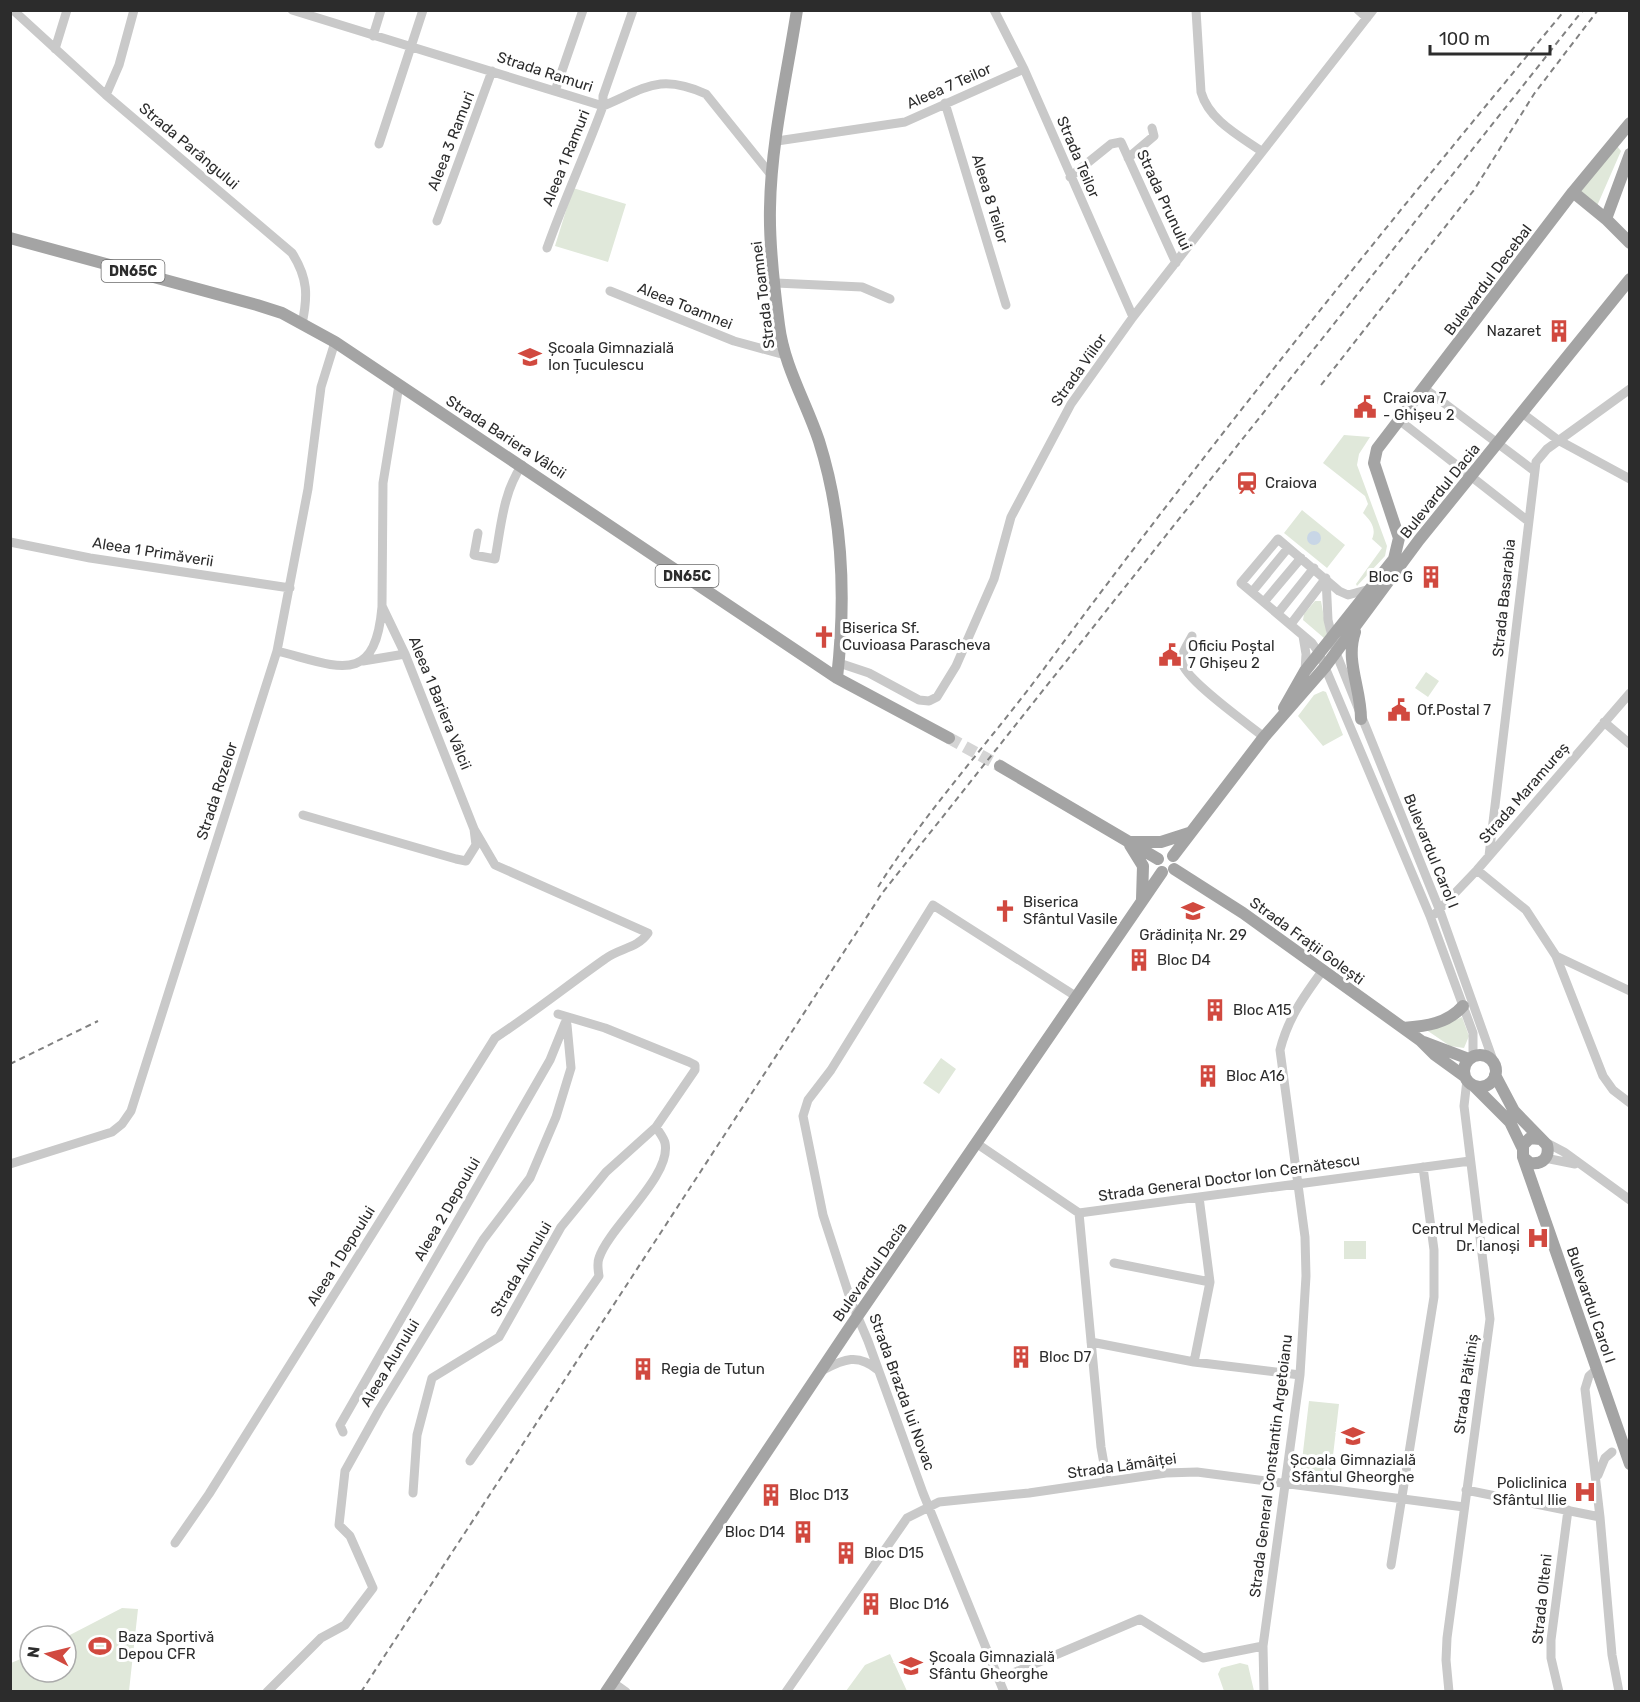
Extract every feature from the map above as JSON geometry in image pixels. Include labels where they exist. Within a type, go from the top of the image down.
[{"type":"main road","name":"Strada Toamnei","points":[[797,10],[772,176],[770,227],[779,326],[785,355],[818,439],[831,487],[841,564],[842,641],[837,678]]},
{"type":"main road","name":"Bulevardul Decebal","points":[[1399,538],[1377,476],[1374,457],[1399,420],[1573,192],[1629,123]]},
{"type":"main road","points":[[1606,219],[1629,154]]},
{"type":"main road","points":[[1573,192],[1606,219],[1629,243]]},
{"type":"main road","name":"Strada Bariera Vâlcii","points":[[10,238],[256,304],[302,324],[335,342],[522,465],[837,678],[949,738]]},
{"type":"main road","name":"Bulevardul Dacia","points":[[1174,862],[1190,832],[1264,737],[1325,668],[1419,540],[1629,279]]},
{"type":"main road","points":[[1399,538],[1419,540]]},
{"type":"main road","name":"Bulevardul Dacia","points":[[1276,722],[1305,671],[1394,559],[1399,538]]},
{"type":"main road","points":[[1359,621],[1350,655],[1361,718]]},
{"type":"main road","points":[[1000,766],[1158,859]]},
{"type":"main road","points":[[1128,842],[1161,842],[1190,832]]},
{"type":"main road","points":[[1128,842],[1143,866],[1141,902]]},
{"type":"main road","points":[[1164,854],[1174,862],[1168,873],[1162,872],[1157,867],[1158,859],[1164,854]]},
{"type":"main road","name":"Strada Frații Golești","points":[[1174,862],[1420,1040],[1435,1055],[1469,1081],[1510,1122],[1523,1152]]},
{"type":"main road","name":"Bulevardul Dacia","points":[[609,1687],[858,1316],[1162,872]]},
{"type":"main road","points":[[1403,1028],[1436,1024],[1457,1014],[1463,1006]]},
{"type":"main road","name":"Strada Frații Golești","points":[[1420,1040],[1471,1057]]},
{"type":"main road","points":[[1494,1069],[1489,1084],[1469,1081],[1465,1064],[1471,1057],[1485,1055],[1494,1069],[1514,1111],[1542,1140],[1548,1152],[1535,1191]]},
{"type":"main road","points":[[1542,1140],[1530,1138],[1523,1152],[1530,1163],[1545,1159]]},
{"type":"main road","name":"Bulevardul Carol I","points":[[1523,1152],[1629,1464]]},
{"type":"street","name":"Strada Parângului","points":[[13,10],[106,95],[292,253],[306,281],[307,297],[302,324]]},
{"type":"street","points":[[55,49],[67,10]]},
{"type":"street","points":[[106,95],[119,65],[134,10]]},
{"type":"street","name":"Strada Ramuri","points":[[292,10],[603,106],[655,84],[671,82],[691,88],[706,94],[772,176]]},
{"type":"street","points":[[373,36],[381,10]]},
{"type":"street","points":[[379,144],[423,10]]},
{"type":"street","points":[[555,91],[584,10]]},
{"type":"street","name":"Aleea 1 Ramuri","points":[[547,248],[567,189],[577,175],[603,106],[603,96],[633,10]]},
{"type":"street","name":"Strada Teilor","points":[[994,10],[1024,69],[1132,317]]},
{"type":"street","points":[[1196,10],[1201,92],[1204,103],[1216,118],[1261,151]]},
{"type":"street","points":[[1358,10],[1370,14]]},
{"type":"street","name":"Strada Viilor","points":[[839,663],[869,673],[920,700],[929,701],[937,697],[956,666],[990,590],[1011,517],[1071,404],[1132,317],[1370,14]]},
{"type":"street","name":"Aleea 7 Teilor","points":[[777,141],[889,125],[919,117],[945,103],[1024,69]]},
{"type":"street","name":"Aleea 3 Ramuri","points":[[437,221],[492,71]]},
{"type":"street","name":"Aleea 8 Teilor","points":[[945,103],[1006,305]]},
{"type":"street","points":[[1128,158],[1154,136],[1152,128]]},
{"type":"street","name":"Strada Prunului","points":[[1070,177],[1116,141],[1120,142],[1176,263]]},
{"type":"street","points":[[776,283],[862,287],[891,299]]},
{"type":"street","name":"Aleea Toamnei","points":[[610,291],[734,341],[785,355]]},
{"type":"street","name":"Strada Rozelor","points":[[10,1164],[112,1132],[122,1124],[131,1111],[278,651],[308,489],[321,387],[335,342]]},
{"type":"street","name":"Aleea 1 Bariera Vâlcii","points":[[399,386],[383,483],[382,606],[405,654],[474,829],[495,865],[648,933],[633,947],[607,957],[549,1002]]},
{"type":"street","points":[[1424,388],[1533,470],[1540,456],[1558,440],[1629,389]]},
{"type":"street","points":[[1522,413],[1558,440],[1629,479]]},
{"type":"street","points":[[1399,420],[1528,521]]},
{"type":"street","points":[[478,533],[474,555],[495,559],[505,504],[514,476],[522,465]]},
{"type":"street","name":"Strada Basarabia","points":[[1489,856],[1533,470]]},
{"type":"street","points":[[1319,653],[1291,624],[1241,583],[1278,539],[1348,595],[1371,588]]},
{"type":"street","name":"Aleea 1 Primăverii","points":[[10,542],[90,558],[290,588]]},
{"type":"street","points":[[1252,592],[1288,548]]},
{"type":"street","points":[[1264,602],[1301,558]]},
{"type":"street","points":[[1278,613],[1314,568]]},
{"type":"street","points":[[1291,624],[1326,578]]},
{"type":"street","name":"Bulevardul Carol I","points":[[1326,578],[1331,638],[1336,653],[1440,911],[1494,1069]]},
{"type":"street","points":[[362,661],[372,653],[378,640],[382,606]]},
{"type":"street","points":[[1192,636],[1183,654],[1184,668],[1196,683],[1264,737]]},
{"type":"street","points":[[1303,636],[1306,654],[1305,671]]},
{"type":"street","points":[[278,651],[340,666],[405,654]]},
{"type":"street","name":"Bulevardul Carol I","points":[[1319,653],[1430,916],[1473,1033],[1471,1057]]},
{"type":"street","name":"Strada Maramureș","points":[[1440,911],[1629,693]]},
{"type":"street","points":[[1604,723],[1629,744]]},
{"type":"street","points":[[303,814],[466,861],[476,845],[474,829]]},
{"type":"street","points":[[1476,870],[1526,910],[1556,956],[1604,1076],[1613,1090],[1629,1103]]},
{"type":"street","name":"Strada Brazda lui Novac","points":[[1004,1692],[929,1507],[847,1289],[823,1215],[803,1116],[808,1100],[831,1070],[933,905],[1077,997]]},
{"type":"street","points":[[1430,916],[1440,911]]},
{"type":"street","points":[[1556,956],[1629,991]]},
{"type":"street","name":"Strada General Constantin Argetoianu","points":[[1264,1692],[1263,1646],[1300,1375],[1306,1276],[1305,1237],[1280,1050],[1285,1028],[1294,1010],[1323,970]]},
{"type":"street","points":[[549,1002],[567,1025]]},
{"type":"street","name":"Aleea 1 Depoului","points":[[175,1542],[209,1494],[495,1038],[549,1002]]},
{"type":"street","name":"Strada Alunului","points":[[413,1493],[417,1435],[432,1378],[499,1337],[561,1227],[606,1172],[656,1127],[692,1077],[695,1065],[605,1028],[558,1014]]},
{"type":"street","name":"Aleea 2 Depoului","points":[[343,1432],[340,1425],[550,1060],[567,1025]]},
{"type":"street","name":"Aleea Alunului","points":[[267,1692],[321,1638],[345,1625],[373,1588],[350,1536],[339,1525],[345,1471],[379,1410],[483,1240],[530,1178],[556,1118],[571,1068],[571,1044],[567,1025]]},
{"type":"street","name":"Strada Păltiniș","points":[[1449,1692],[1446,1650],[1490,1311],[1464,1106],[1469,1081]]},
{"type":"street","points":[[470,1461],[598,1276],[597,1260],[606,1242],[646,1192],[664,1159],[665,1143],[656,1127]]},
{"type":"street","points":[[1542,1140],[1629,1200]]},
{"type":"street","name":"Strada General Doctor Ion Cernătescu","points":[[976,1143],[1079,1213],[1470,1161]]},
{"type":"street","points":[[1545,1159],[1559,1159],[1580,1165]]},
{"type":"street","points":[[1391,1565],[1436,1279],[1423,1167]]},
{"type":"street","points":[[1194,1362],[1210,1282],[1199,1197]]},
{"type":"street","points":[[1079,1213],[1101,1447],[1107,1481]]},
{"type":"street","points":[[1114,1263],[1210,1282]]},
{"type":"street","points":[[1091,1342],[1194,1362],[1300,1375]]},
{"type":"street","points":[[821,1371],[843,1359],[854,1358],[870,1363],[879,1371]]},
{"type":"street","points":[[1598,1368],[1589,1376],[1585,1389],[1597,1480],[1612,1655],[1618,1692]]},
{"type":"street","points":[[1597,1480],[1605,1458],[1612,1452]]},
{"type":"street","name":"Strada Lămâiței","points":[[786,1692],[907,1518],[939,1502],[1029,1493],[1166,1473],[1197,1472],[1464,1507]]},
{"type":"street","points":[[1466,1490],[1600,1517]]},
{"type":"street","name":"Strada Olteni","points":[[1559,1692],[1551,1658],[1551,1640],[1568,1510]]},
{"type":"street","points":[[999,1679],[1140,1619],[1203,1658],[1263,1646]]},
{"type":"street","points":[[609,1687],[626,1692]]},
{"type":"shaded area","points":[[1617,146],[1621,151],[1597,206],[1580,192]]},
{"type":"shaded area","points":[[573,188],[626,204],[608,262],[555,246]]},
{"type":"shaded area","points":[[1344,435],[1370,437],[1359,454],[1357,465],[1387,546],[1385,556],[1357,586],[1356,584],[1382,548],[1372,539],[1373,528],[1363,513],[1368,504],[1365,496],[1323,463]]},
{"type":"shaded area","points":[[1302,510],[1345,545],[1327,568],[1284,533]]},
{"type":"shaded area","points":[[1315,601],[1321,601],[1327,634],[1324,638],[1303,620],[1304,614]]},
{"type":"shaded area","points":[[1426,672],[1439,681],[1428,697],[1415,688]]},
{"type":"shaded area","points":[[1326,692],[1343,735],[1323,746],[1298,716],[1314,695]]},
{"type":"shaded area","points":[[1462,1017],[1469,1036],[1464,1048],[1450,1046],[1425,1029],[1445,1025]]},
{"type":"shaded area","points":[[941,1058],[956,1069],[939,1094],[923,1083]]},
{"type":"shaded area","points":[[1344,1241],[1366,1241],[1366,1259],[1344,1259]]},
{"type":"shaded area","points":[[1309,1401],[1339,1404],[1331,1473],[1301,1469]]},
{"type":"shaded area","name":"Baza Sportivă Depou CFR","points":[[122,1608],[138,1609],[129,1691],[11,1691],[11,1663],[18,1660],[18,1684],[78,1684],[78,1631]]},
{"type":"shaded area","points":[[890,1654],[907,1691],[846,1691],[865,1665]]},
{"type":"shaded area","points":[[1240,1663],[1248,1665],[1254,1691],[1224,1691],[1218,1674],[1221,1668]]},
{"type":"water","points":[[1311,531],[1317,531],[1321,538],[1317,545],[1311,545],[1307,541],[1307,535]]},
{"type":"tunnel","points":[[949,738],[1000,766]]},
{"type":"railway","points":[[878,887],[919,827],[1032,684],[1241,410],[1369,249],[1565,10]]},
{"type":"railway","points":[[361,1692],[883,892],[1583,10]]},
{"type":"railway","points":[[1321,385],[1474,190],[1534,94],[1598,10]]},
{"type":"railway","points":[[10,1064],[98,1021]]},
{"type":"place","name":"Nazaret","points":[[1559,331]]},
{"type":"place","name":"Școala Gimnazială Ion Țuculescu","points":[[530,357]]},
{"type":"place","name":"Craiova 7 - Ghișeu 2","points":[[1365,407]]},
{"type":"place","name":"Craiova","points":[[1247,483]]},
{"type":"place","name":"Bloc G","points":[[1431,577]]},
{"type":"place","name":"Biserica Sf. Cuvioasa Parascheva","points":[[824,637]]},
{"type":"place","name":"Oficiu Poștal 7 Ghișeu 2","points":[[1170,655]]},
{"type":"place","name":"Of.Postal 7","points":[[1399,710]]},
{"type":"place","name":"Biserica Sfântul Vasile","points":[[1005,911]]},
{"type":"place","name":"Grădinița Nr. 29","points":[[1193,911]]},
{"type":"place","name":"Bloc D4","points":[[1139,960]]},
{"type":"place","name":"Bloc A15","points":[[1215,1010]]},
{"type":"place","name":"Bloc A16","points":[[1208,1076]]},
{"type":"place","name":"Centrul Medical Dr. Ianoși","points":[[1538,1238]]},
{"type":"place","name":"Bloc D7","points":[[1021,1357]]},
{"type":"place","name":"Regia de Tutun","points":[[643,1369]]},
{"type":"place","name":"Școala Gimnazială Sfântul Gheorghe","points":[[1353,1436]]},
{"type":"place","name":"Policlinica Sfântul Ilie","points":[[1585,1492]]},
{"type":"place","name":"Bloc D13","points":[[771,1495]]},
{"type":"place","name":"Bloc D14","points":[[803,1532]]},
{"type":"place","name":"Bloc D15","points":[[846,1553]]},
{"type":"place","name":"Bloc D16","points":[[871,1604]]},
{"type":"place","name":"Baza Sportivă Depou CFR","points":[[100,1646]]},
{"type":"place","name":"Școala Gimnazială Sfântu Gheorghe","points":[[911,1666]]}]
